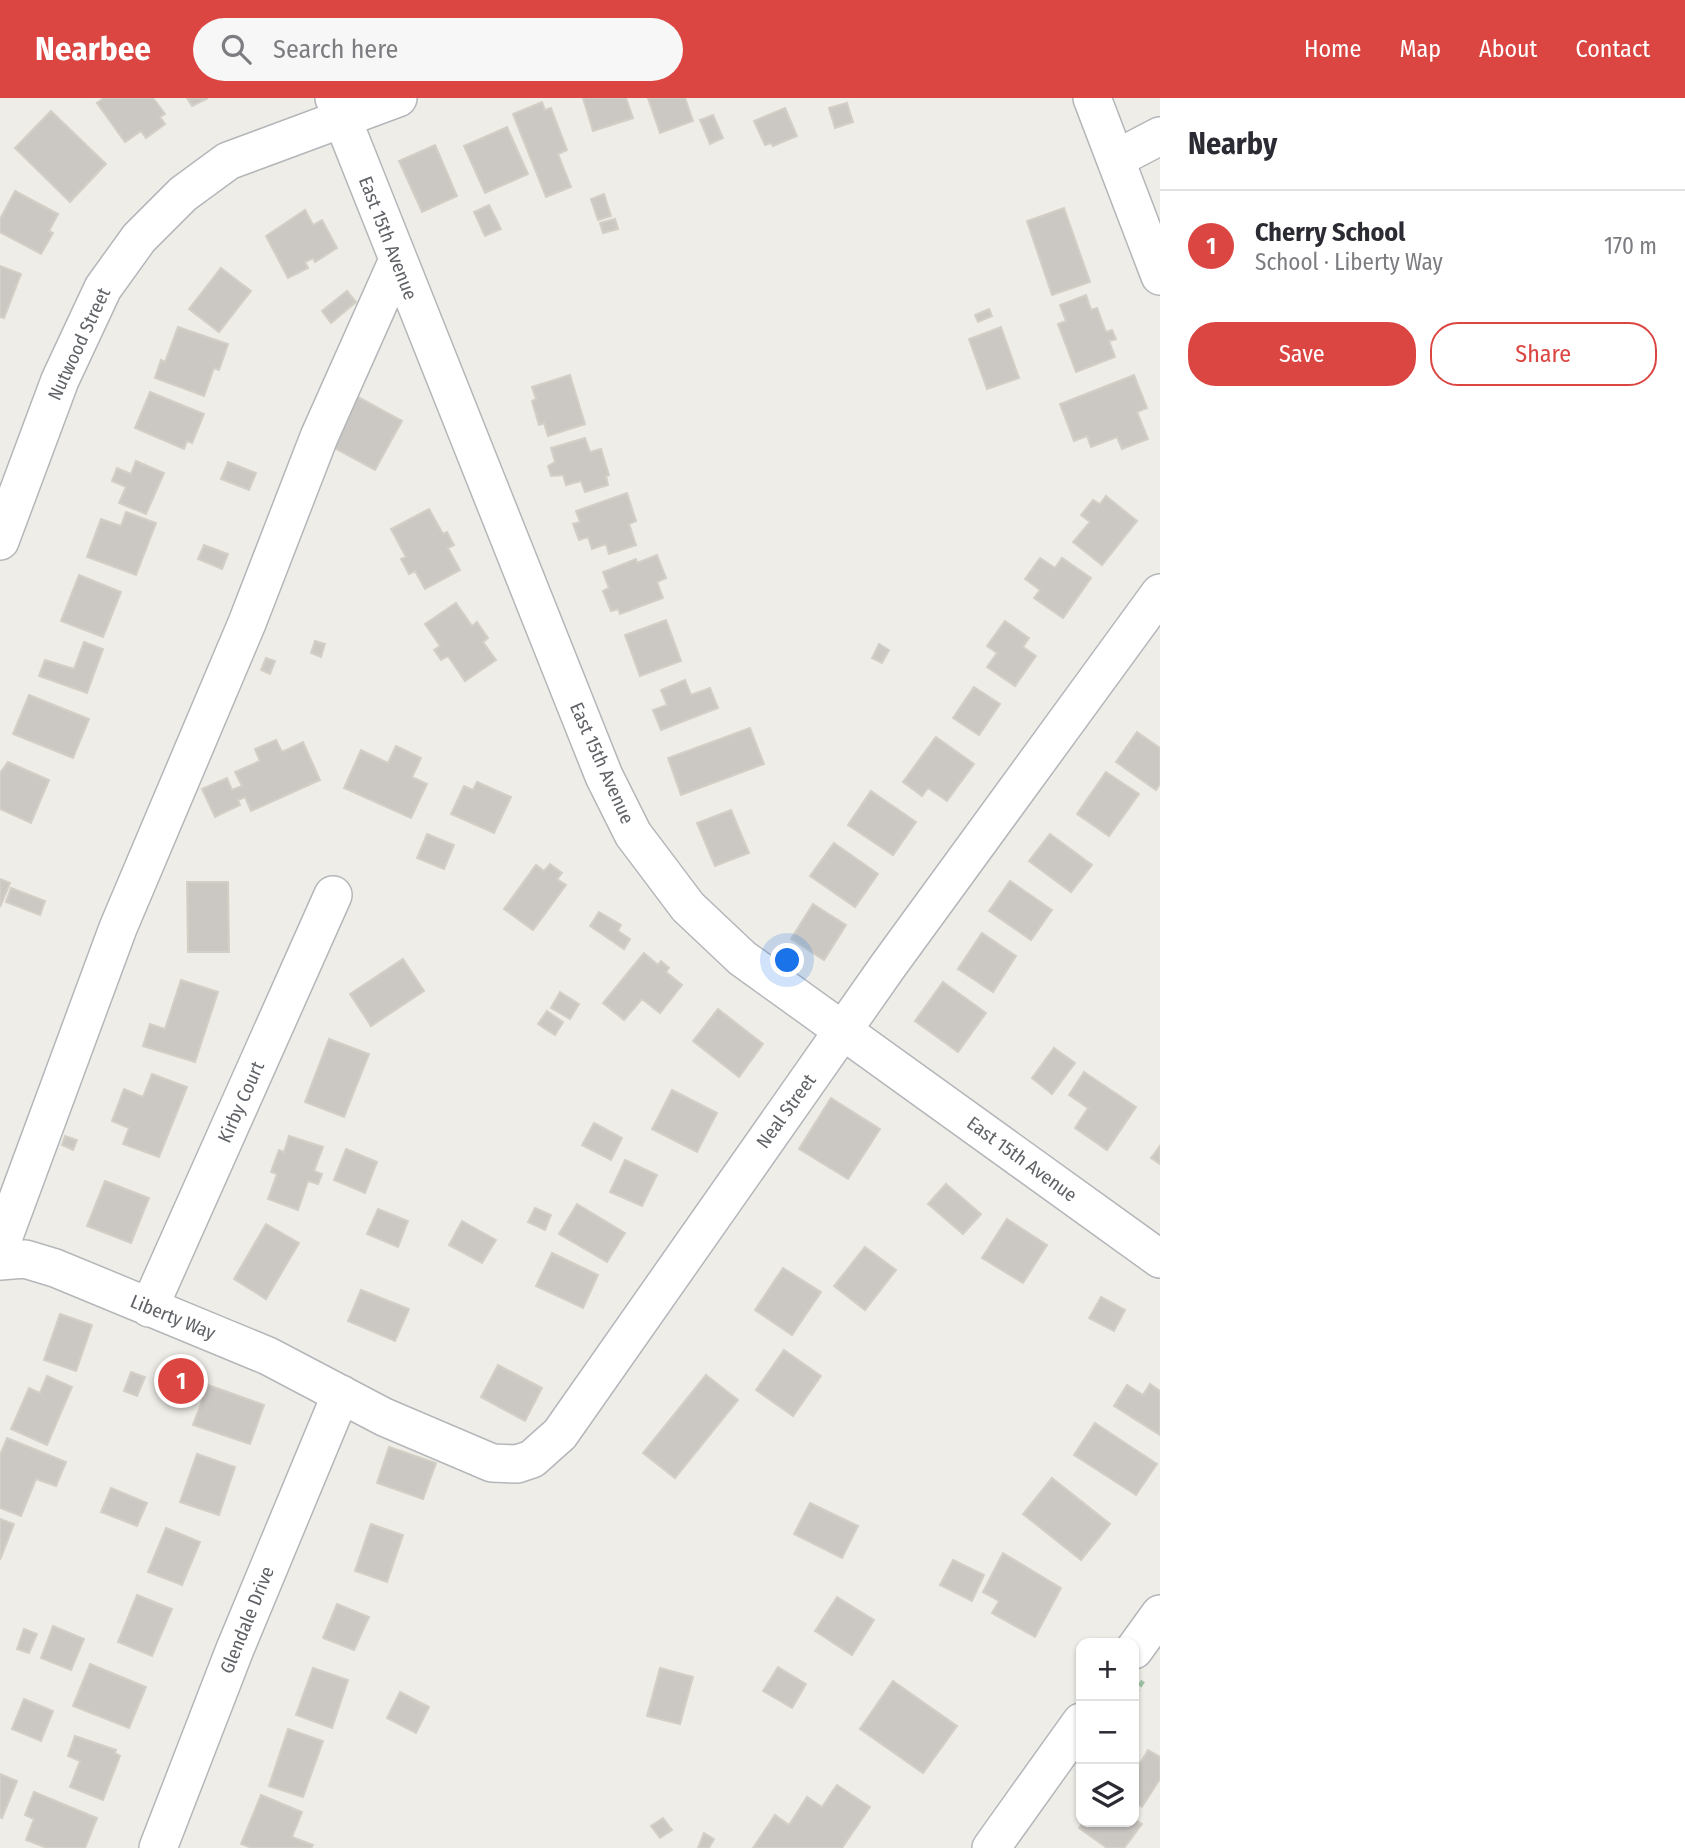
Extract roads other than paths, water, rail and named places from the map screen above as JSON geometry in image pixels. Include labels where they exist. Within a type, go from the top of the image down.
[{"type":"street","name":"Nutwood Street","points":[[0,541],[8,496],[71,357],[103,288],[139,238],[183,194],[228,161],[339,109],[398,98]]},
{"type":"street","points":[[1092,98],[1160,276]]},
{"type":"street","name":"East 15th Avenue","points":[[339,109],[397,262],[604,776],[633,834],[688,907],[743,958],[1160,1259]]},
{"type":"street","points":[[1116,159],[1160,136]]},
{"type":"street","points":[[0,1247],[118,928],[247,623],[335,401],[397,262]]},
{"type":"street","name":"Neal Street","points":[[341,1394],[384,1417],[492,1463],[517,1464],[540,1454],[560,1434],[844,1030],[1160,593]]},
{"type":"street","name":"Kirby Court","points":[[149,1308],[333,895]]},
{"type":"street","name":"Liberty Way","points":[[0,1261],[35,1261],[268,1356],[341,1394]]},
{"type":"street","name":"Glendale Drive","points":[[158,1848],[235,1648],[341,1394]]},
{"type":"street","points":[[1139,1643],[1160,1614]]},
{"type":"street","points":[[991,1848],[1076,1729]]},
{"type":"place","name":"Cherry School","points":[[181,1381]]}]
